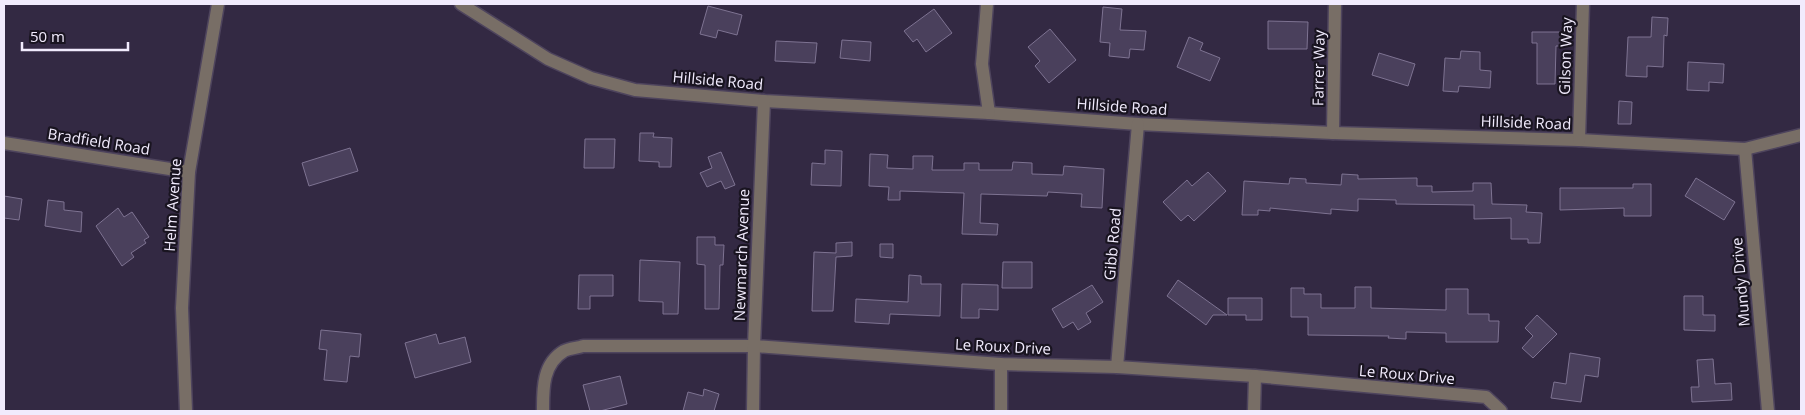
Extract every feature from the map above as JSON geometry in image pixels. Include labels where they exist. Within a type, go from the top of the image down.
[{"type":"street","name":"Helm Avenue","points":[[186,411],[182,308],[189,172],[218,4]]},
{"type":"street","name":"Hillside Road","points":[[461,4],[548,59],[591,78],[635,90],[764,101],[989,113],[1138,124],[1333,133],[1579,140],[1744,149],[1801,136]]},
{"type":"street","points":[[988,4],[982,64],[989,113]]},
{"type":"street","name":"Farrer Way","points":[[1333,133],[1335,4]]},
{"type":"street","name":"Gilson Way","points":[[1579,140],[1582,4]]},
{"type":"street","name":"Newmarch Avenue","points":[[753,411],[764,101]]},
{"type":"street","name":"Gibb Road","points":[[1117,367],[1138,124]]},
{"type":"street","name":"Bradfield Road","points":[[4,143],[189,172]]},
{"type":"street","name":"Mundy Drive","points":[[1744,149],[1768,411]]},
{"type":"street","name":"Le Roux Drive","points":[[543,411],[543,382],[552,362],[564,351],[583,346],[754,346],[1001,364],[1117,367],[1255,376],[1486,397],[1501,411]]},
{"type":"street","points":[[1001,364],[1001,411]]},
{"type":"street","points":[[1254,411],[1255,376]]},
{"type":"building","points":[[708,6],[742,15],[737,35],[718,30],[716,38],[700,34]]},
{"type":"building","points":[[1103,7],[1122,9],[1120,30],[1146,31],[1144,50],[1130,49],[1129,58],[1109,56],[1110,43],[1100,42]]},
{"type":"building","points":[[934,9],[952,33],[926,52],[917,39],[913,42],[904,31]]},
{"type":"building","points":[[1652,17],[1668,18],[1667,36],[1664,35],[1663,67],[1647,66],[1647,77],[1626,76],[1628,37],[1651,37]]},
{"type":"building","points":[[1268,21],[1308,22],[1307,49],[1268,49]]},
{"type":"building","points":[[1050,29],[1076,60],[1049,83],[1035,66],[1040,61],[1028,47]]},
{"type":"building","points":[[1532,32],[1569,32],[1569,46],[1556,46],[1555,84],[1537,84],[1537,43],[1532,43]]},
{"type":"building","points":[[1189,37],[1203,43],[1200,50],[1220,58],[1210,81],[1177,67]]},
{"type":"building","points":[[842,40],[871,42],[870,61],[840,58]]},
{"type":"building","points":[[776,41],[817,43],[815,63],[775,61]]},
{"type":"building","points":[[1461,51],[1480,52],[1480,70],[1491,71],[1490,88],[1459,86],[1458,92],[1443,91],[1445,58],[1460,59]]},
{"type":"building","points":[[1379,53],[1415,64],[1408,86],[1372,75]]},
{"type":"building","points":[[1688,62],[1724,64],[1723,83],[1709,82],[1709,91],[1687,90]]},
{"type":"building","points":[[1619,101],[1632,102],[1631,124],[1618,124]]},
{"type":"building","points":[[640,133],[654,133],[653,137],[672,138],[671,167],[659,167],[659,162],[639,161]]},
{"type":"building","points":[[585,139],[615,139],[614,168],[584,168]]},
{"type":"building","points":[[350,148],[358,171],[309,186],[302,163]]},
{"type":"building","points":[[825,150],[842,151],[841,186],[811,185],[812,163],[825,164]]},
{"type":"building","points":[[721,152],[735,185],[725,189],[721,181],[707,187],[700,173],[712,168],[708,157]]},
{"type":"building","points":[[870,154],[888,155],[887,168],[913,169],[913,156],[933,156],[932,170],[964,170],[964,163],[979,163],[979,170],[1012,170],[1013,162],[1032,163],[1032,174],[1063,175],[1064,166],[1104,169],[1102,208],[1081,207],[1082,194],[1048,192],[1047,196],[981,194],[980,223],[998,224],[997,235],[962,234],[964,193],[900,191],[900,200],[888,200],[889,187],[869,186]]},
{"type":"building","points":[[1208,172],[1226,191],[1194,221],[1188,215],[1181,221],[1163,202],[1187,180],[1192,186]]},
{"type":"building","points":[[1342,174],[1358,175],[1358,179],[1417,178],[1417,186],[1432,186],[1432,192],[1473,191],[1473,183],[1491,183],[1492,204],[1527,205],[1526,212],[1542,213],[1540,243],[1528,243],[1528,239],[1511,239],[1511,218],[1474,219],[1474,205],[1396,204],[1396,200],[1358,199],[1358,211],[1331,209],[1331,214],[1270,208],[1270,211],[1258,210],[1258,215],[1242,215],[1244,181],[1289,184],[1290,178],[1306,179],[1306,183],[1341,185]]},
{"type":"building","points":[[1696,178],[1735,202],[1724,220],[1685,196]]},
{"type":"building","points":[[1633,184],[1651,184],[1651,216],[1624,216],[1624,208],[1560,210],[1560,188],[1633,188]]},
{"type":"building","points":[[4,196],[22,199],[19,220],[4,218]]},
{"type":"building","points":[[48,200],[64,202],[64,210],[82,212],[81,232],[45,226]]},
{"type":"building","points":[[118,208],[124,217],[132,212],[149,237],[144,240],[146,243],[131,253],[134,257],[122,266],[96,226]]},
{"type":"building","points":[[697,237],[715,237],[715,245],[724,245],[723,265],[720,265],[719,309],[705,309],[705,265],[697,264]]},
{"type":"building","points":[[852,242],[852,256],[836,257],[833,311],[812,311],[814,252],[836,253],[836,243]]},
{"type":"building","points":[[880,244],[893,244],[893,258],[880,257]]},
{"type":"building","points":[[640,260],[680,262],[678,314],[663,314],[663,302],[639,301]]},
{"type":"building","points":[[1003,262],[1032,262],[1032,288],[1002,288]]},
{"type":"building","points":[[579,275],[613,275],[613,296],[590,296],[590,309],[578,309]]},
{"type":"building","points":[[909,275],[921,276],[921,284],[941,284],[940,316],[890,314],[889,324],[855,322],[856,299],[908,302]]},
{"type":"building","points":[[1178,280],[1227,315],[1213,315],[1206,325],[1167,296]]},
{"type":"building","points":[[962,284],[998,285],[998,310],[979,309],[979,318],[961,318]]},
{"type":"building","points":[[1092,285],[1103,302],[1086,313],[1091,322],[1078,330],[1073,322],[1063,328],[1052,309]]},
{"type":"building","points":[[1355,287],[1371,287],[1371,308],[1446,310],[1446,289],[1468,289],[1468,314],[1489,314],[1489,321],[1499,321],[1498,342],[1446,342],[1446,333],[1406,332],[1406,339],[1388,338],[1389,336],[1308,335],[1308,317],[1291,317],[1291,288],[1304,288],[1304,294],[1321,294],[1321,308],[1355,308]]},
{"type":"building","points":[[1684,296],[1703,296],[1703,315],[1715,315],[1715,331],[1684,330]]},
{"type":"building","points":[[1228,298],[1262,298],[1262,320],[1246,320],[1246,315],[1228,315]]},
{"type":"building","points":[[1537,315],[1557,334],[1533,358],[1522,348],[1533,336],[1525,328]]},
{"type":"building","points":[[321,330],[361,334],[359,357],[350,356],[347,382],[324,380],[327,350],[319,349]]},
{"type":"building","points":[[436,334],[439,344],[465,337],[471,362],[415,378],[405,343]]},
{"type":"building","points":[[1570,353],[1600,358],[1598,377],[1585,375],[1581,402],[1551,398],[1554,382],[1566,384]]},
{"type":"building","points":[[1713,359],[1715,384],[1731,383],[1732,400],[1692,402],[1691,387],[1699,387],[1697,360]]},
{"type":"building","points":[[620,376],[627,404],[600,411],[590,411],[583,385]]},
{"type":"building","points":[[704,389],[719,394],[714,411],[683,411],[688,392],[703,396]]}]
